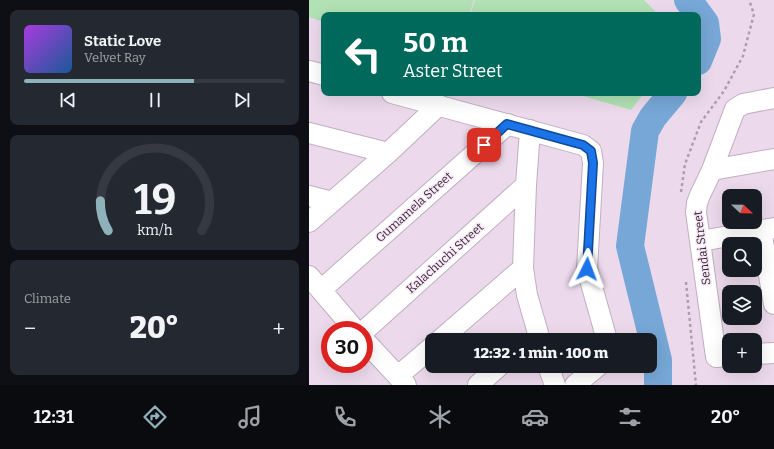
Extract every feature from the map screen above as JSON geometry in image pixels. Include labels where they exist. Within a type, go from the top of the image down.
[{"type":"street","points":[[309,71],[321,74]]},
{"type":"street","points":[[404,96],[583,145],[591,151],[593,163],[587,269],[605,333]]},
{"type":"street","name":"Sendai Street","points":[[722,357],[716,357],[696,212],[697,204],[712,170],[735,109],[743,104],[774,98]]},
{"type":"street","points":[[309,222],[388,153],[439,105]]},
{"type":"street","name":"Gumamela Street","points":[[315,283],[507,124]]},
{"type":"street","points":[[530,130],[526,185],[523,268],[527,296],[535,333]]},
{"type":"street","points":[[309,133],[388,153]]},
{"type":"street","points":[[712,170],[774,159]]},
{"type":"street","name":"Kalachuchi Street","points":[[373,323],[526,185]]},
{"type":"street","points":[[309,196],[332,202]]},
{"type":"street","points":[[701,241],[767,229],[774,304]]},
{"type":"street","points":[[447,333],[523,268]]},
{"type":"street","points":[[315,283],[347,321]]},
{"type":"street","points":[[373,350],[402,381],[425,354]]},
{"type":"street","points":[[762,354],[774,353]]},
{"type":"street","points":[[478,385],[491,373]]},
{"type":"street","points":[[551,373],[555,385]]},
{"type":"street","points":[[575,385],[590,373]]},
{"type":"green space","points":[[309,0],[474,0],[470,12],[321,12],[321,21],[309,17]]},
{"type":"green space","points":[[475,0],[644,0],[656,12],[471,12]]},
{"type":"green space","points":[[583,96],[642,96],[631,110]]},
{"type":"waterway","points":[[688,0],[697,12]]},
{"type":"waterway","points":[[701,18],[705,23],[707,39],[701,54]]},
{"type":"waterway","points":[[658,385],[658,360],[630,246],[645,131],[653,117],[670,96]]},
{"type":"route","points":[[484,145],[507,124],[583,145],[591,151],[593,163],[587,269]]}]
